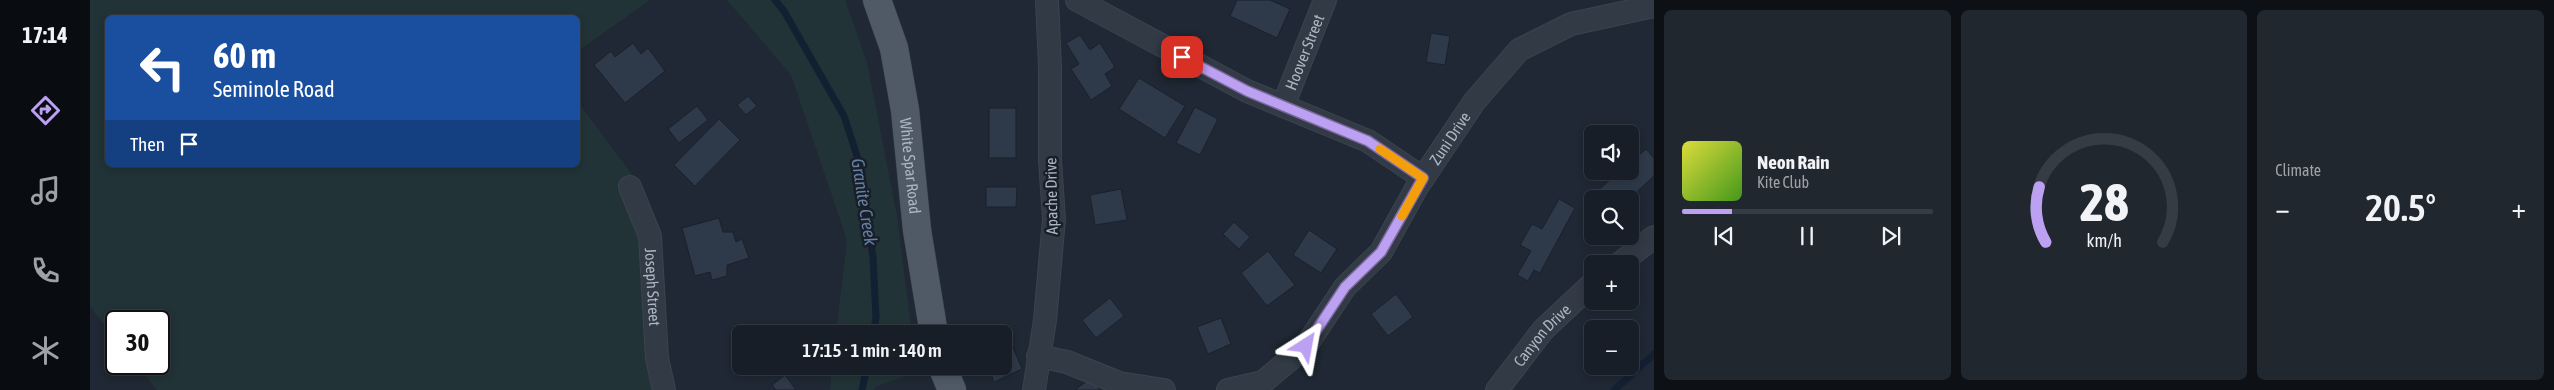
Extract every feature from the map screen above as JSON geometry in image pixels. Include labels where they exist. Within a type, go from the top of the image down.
[{"type":"main road","name":"White Spar Road","points":[[877,0],[894,48],[905,110],[918,239],[932,325]]},
{"type":"main road","points":[[946,375],[952,390]]},
{"type":"street","name":"Apache Drive","points":[[1034,390],[1045,320],[1054,219],[1050,160],[1048,0]]},
{"type":"street","points":[[1077,0],[1247,91],[1368,141],[1423,178]]},
{"type":"street","name":"Hoover Street","points":[[1283,106],[1325,0]]},
{"type":"street","name":"Zuni Drive","points":[[1228,390],[1263,382],[1306,346],[1345,287],[1381,252],[1423,178],[1474,102],[1519,50],[1571,24],[1654,6]]},
{"type":"street","name":"Joseph Street","points":[[630,188],[650,236],[656,358],[664,390]]},
{"type":"street","points":[[1631,255],[1654,237]]},
{"type":"street","name":"Canyon Drive","points":[[1497,390],[1542,330],[1584,291]]},
{"type":"street","points":[[1038,356],[1066,362],[1119,383],[1164,390]]},
{"type":"shaded area","points":[[90,0],[650,0],[580,50],[580,15],[105,15],[105,167],[580,167],[580,105],[637,181],[664,359],[673,390],[157,390],[145,375],[170,375],[170,310],[105,310],[105,326],[90,307]]},
{"type":"shaded area","points":[[727,0],[845,0],[867,62],[897,216],[911,325],[837,325],[847,240],[791,75]]},
{"type":"shaded area","points":[[831,375],[908,375],[875,387],[874,390],[830,390]]},
{"type":"building","points":[[1237,0],[1270,0],[1290,9],[1277,38],[1230,16]]},
{"type":"building","points":[[1431,33],[1450,36],[1445,65],[1426,62]]},
{"type":"building","points":[[1080,35],[1090,50],[1100,43],[1115,67],[1105,74],[1112,86],[1091,100],[1071,69],[1079,64],[1066,43]]},
{"type":"building","points":[[633,43],[641,54],[648,48],[665,71],[625,103],[594,65],[611,51],[615,57]]},
{"type":"building","points":[[1139,78],[1185,106],[1165,138],[1119,109]]},
{"type":"building","points":[[748,96],[757,106],[746,115],[737,105]]},
{"type":"building","points":[[697,106],[708,120],[679,143],[668,129]]},
{"type":"building","points":[[1195,107],[1218,119],[1200,155],[1176,143]]},
{"type":"building","points":[[989,108],[1016,108],[1016,158],[989,158]]},
{"type":"building","points":[[719,119],[740,140],[695,186],[674,165]]},
{"type":"building","points":[[1646,149],[1654,158],[1654,176],[1639,190],[1599,190],[1610,180],[1639,180],[1639,155]]},
{"type":"building","points":[[986,187],[1017,187],[1016,207],[986,207]]},
{"type":"building","points":[[1121,189],[1127,220],[1095,225],[1090,195]]},
{"type":"building","points":[[1559,199],[1575,208],[1540,273],[1534,270],[1528,281],[1517,275],[1531,251],[1520,245],[1532,224],[1542,229]]},
{"type":"building","points":[[719,218],[723,232],[733,232],[736,242],[742,239],[749,258],[727,265],[727,276],[712,280],[710,272],[695,276],[682,228]]},
{"type":"building","points":[[1234,222],[1250,237],[1239,249],[1223,234]]},
{"type":"building","points":[[1309,230],[1337,249],[1321,273],[1293,255]]},
{"type":"building","points":[[1268,251],[1295,285],[1267,306],[1241,273]]},
{"type":"building","points":[[1396,294],[1413,317],[1388,336],[1371,314]]},
{"type":"building","points":[[1110,298],[1124,316],[1096,338],[1082,320]]},
{"type":"building","points":[[1221,318],[1231,344],[1208,354],[1197,327]]},
{"type":"building","points":[[1012,345],[1022,369],[1012,374]]},
{"type":"building","points":[[785,375],[796,390],[776,390],[772,385]]},
{"type":"building","points":[[991,375],[1009,375],[994,382]]},
{"type":"building","points":[[1091,378],[1100,390],[1075,390]]},
{"type":"waterway","name":"Granite Creek","points":[[775,0],[784,11],[844,116],[859,162],[873,257],[875,325]]},
{"type":"waterway","points":[[1614,390],[1654,354]]},
{"type":"waterway","name":"Granite Creek","points":[[862,390],[865,375]]},
{"type":"slow traffic","points":[[1380,149],[1423,178],[1402,216]]},
{"type":"route","points":[[1182,57],[1247,91],[1368,141],[1423,178],[1381,252],[1345,287],[1306,346]]}]
